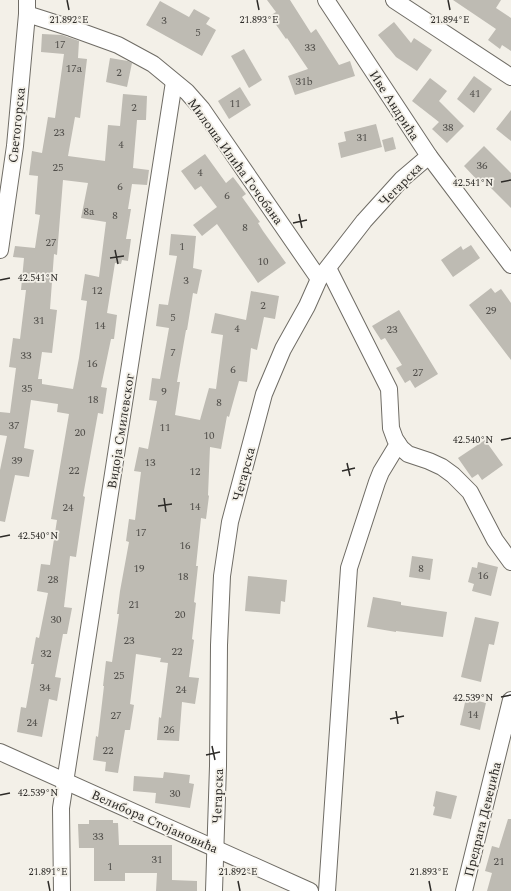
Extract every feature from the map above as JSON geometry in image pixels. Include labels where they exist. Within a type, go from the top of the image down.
[{"type":"street","name":"Иве Андрића","points":[[326,0],[429,156],[511,265]]},
{"type":"street","points":[[394,0],[511,78]]},
{"type":"street","name":"Милоша Илића Гочобана","points":[[27,7],[71,28],[118,45],[153,64],[187,92],[202,109],[324,273],[389,389],[391,428],[398,444]]},
{"type":"street","name":"Светогорска","points":[[0,250],[15,146],[27,7]]},
{"type":"street","name":"Видоја Смилевског","points":[[62,891],[61,808],[174,82]]},
{"type":"street","name":"Чегарска","points":[[214,891],[218,766],[219,644],[222,576],[230,522],[264,394],[283,349],[324,273],[364,221],[397,184],[429,156]]},
{"type":"street","points":[[327,891],[349,568],[377,482],[381,472],[398,444],[408,454],[442,467],[453,475],[470,492],[495,540],[511,562]]},
{"type":"street","name":"Предрага Девеџића","points":[[464,891],[511,700]]},
{"type":"street","name":"Велибора Стојановића","points":[[0,752],[310,891]]},
{"type":"building","points":[[267,0],[290,0],[311,33],[316,29],[339,65],[350,61],[355,76],[295,95],[288,76],[308,69],[270,16],[276,12]]},
{"type":"building","points":[[453,0],[501,0],[496,8],[511,18],[511,51],[502,45],[500,49],[488,40],[496,29]]},
{"type":"building","points":[[160,1],[189,17],[194,9],[210,18],[206,24],[216,30],[202,56],[146,25]]},
{"type":"building","points":[[394,22],[411,43],[414,38],[432,50],[417,71],[396,57],[378,35]]},
{"type":"building","points":[[42,34],[62,35],[79,41],[78,58],[87,59],[80,118],[75,117],[68,156],[105,161],[108,125],[120,126],[123,94],[147,96],[146,120],[137,120],[133,168],[149,170],[147,185],[132,184],[128,209],[131,209],[126,239],[131,239],[128,261],[122,260],[121,264],[115,263],[107,313],[117,315],[114,339],[111,339],[101,387],[107,388],[103,414],[98,413],[83,496],[85,497],[76,557],[70,556],[64,607],[72,608],[67,634],[63,634],[55,677],[61,678],[57,701],[49,699],[42,737],[17,732],[21,707],[26,708],[34,664],[31,664],[36,637],[39,638],[48,593],[37,591],[41,564],[50,565],[57,520],[51,519],[69,414],[57,412],[58,404],[31,400],[24,448],[34,450],[29,477],[15,475],[5,522],[0,521],[0,470],[7,436],[0,435],[0,412],[10,413],[16,368],[9,367],[13,338],[20,339],[26,290],[21,290],[24,258],[13,257],[15,246],[35,248],[40,215],[35,214],[38,176],[29,175],[32,151],[42,153],[48,117],[55,118],[64,54],[41,52]],"holes":[[[63,180],[88,183],[81,218],[106,222],[99,277],[85,274],[81,300],[87,301],[73,389],[42,384],[42,379],[38,379],[42,352],[52,353],[57,310],[50,309],[54,254],[57,255]]]},
{"type":"building","points":[[244,49],[262,80],[249,88],[231,56]]},
{"type":"building","points":[[110,58],[132,63],[127,87],[106,82]]},
{"type":"building","points":[[474,76],[492,89],[474,113],[457,99]]},
{"type":"building","points":[[430,78],[447,91],[439,101],[464,126],[447,143],[432,129],[439,122],[412,101]]},
{"type":"building","points":[[240,87],[251,105],[229,119],[218,101]]},
{"type":"building","points":[[511,110],[511,141],[496,129]]},
{"type":"building","points":[[376,124],[382,147],[341,158],[338,143],[346,141],[344,132]]},
{"type":"building","points":[[393,137],[396,149],[385,152],[382,140]]},
{"type":"building","points":[[484,146],[511,173],[511,208],[483,180],[480,183],[464,166]]},
{"type":"building","points":[[205,154],[226,183],[233,177],[246,194],[242,197],[260,222],[258,223],[263,231],[286,263],[258,283],[217,224],[202,236],[193,225],[217,207],[201,186],[195,190],[181,171]]},
{"type":"building","points":[[171,234],[196,236],[193,268],[202,270],[197,294],[193,293],[186,330],[177,382],[180,382],[175,415],[200,420],[209,388],[216,389],[223,335],[211,333],[215,313],[246,320],[251,291],[279,296],[275,319],[264,317],[257,350],[251,348],[247,382],[239,381],[229,417],[227,416],[221,449],[210,447],[209,496],[206,519],[201,518],[196,566],[198,566],[194,602],[196,603],[192,639],[194,640],[189,677],[199,678],[195,704],[182,702],[179,741],[157,740],[159,717],[161,718],[168,663],[160,662],[161,658],[136,654],[130,704],[134,705],[130,730],[125,730],[118,773],[105,771],[106,762],[93,760],[96,736],[98,737],[106,661],[112,662],[119,614],[117,614],[120,591],[129,542],[126,541],[129,519],[135,520],[141,472],[134,471],[139,447],[148,449],[157,401],[149,400],[152,378],[160,379],[169,328],[156,326],[159,304],[168,305],[177,256],[169,255]]},
{"type":"building","points":[[471,245],[480,258],[453,277],[441,260],[461,246],[463,250]]},
{"type":"building","points":[[491,288],[495,293],[501,289],[511,303],[511,360],[469,305]]},
{"type":"building","points":[[399,310],[438,374],[415,388],[410,380],[405,383],[396,368],[402,365],[385,338],[381,340],[372,326]]},
{"type":"building","points":[[485,440],[503,465],[482,480],[478,474],[472,478],[458,458]]},
{"type":"building","points":[[412,556],[433,559],[430,580],[409,577]]},
{"type":"building","points":[[478,562],[498,567],[491,596],[472,591],[474,584],[468,582],[472,567],[477,568]]},
{"type":"building","points":[[248,576],[287,580],[285,602],[281,601],[280,614],[245,611]]},
{"type":"building","points":[[373,597],[401,602],[401,605],[447,612],[443,637],[367,627]]},
{"type":"building","points":[[475,617],[499,622],[494,645],[489,644],[481,682],[461,677]]},
{"type":"building","points":[[466,698],[486,703],[480,730],[460,725]]},
{"type":"building","points":[[164,772],[190,775],[189,783],[194,784],[190,808],[155,803],[156,793],[133,791],[134,776],[163,778]]},
{"type":"building","points":[[436,791],[457,796],[451,819],[433,815]]},
{"type":"building","points":[[508,819],[511,819],[511,891],[487,891],[492,873],[485,871],[492,846],[499,848]]},
{"type":"building","points":[[89,820],[113,820],[113,823],[118,823],[119,845],[172,845],[172,880],[197,881],[197,891],[156,891],[157,873],[125,873],[125,881],[94,881],[94,848],[79,848],[78,824],[89,824]]}]
